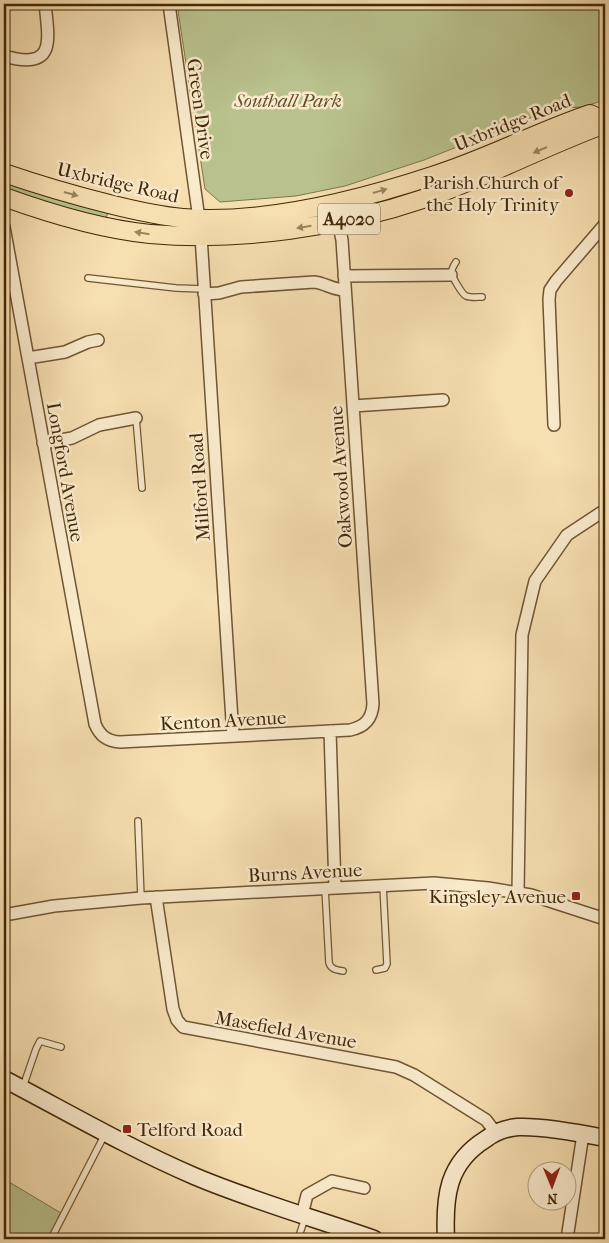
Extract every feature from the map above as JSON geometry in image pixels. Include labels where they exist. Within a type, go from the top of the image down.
[{"type":"main road","name":"Uxbridge Road","points":[[4,174],[47,188],[116,206],[174,217],[200,227],[282,230],[338,221],[410,203],[445,191],[597,127],[603,118],[590,114],[432,176],[334,204],[240,217],[200,227],[150,234],[66,218],[4,199]]},
{"type":"main road","points":[[404,184],[410,203]]},
{"type":"main road","points":[[112,228],[116,206]]},
{"type":"street","points":[[4,56],[18,60],[27,60],[43,54],[48,42],[44,4]]},
{"type":"street","name":"Green Drive","points":[[169,4],[200,227]]},
{"type":"street","name":"Oakwood Avenue","points":[[338,221],[342,240],[373,704],[371,716],[362,726]]},
{"type":"street","points":[[554,425],[550,290],[605,224]]},
{"type":"street","name":"Longford Avenue","points":[[4,227],[95,724]]},
{"type":"street","name":"Milford Road","points":[[200,227],[233,736]]},
{"type":"street","points":[[344,276],[452,275]]},
{"type":"street","points":[[203,292],[224,292],[240,287],[314,282],[336,290],[345,290]]},
{"type":"street","points":[[28,358],[65,352],[79,348],[88,342],[98,340]]},
{"type":"street","points":[[353,406],[443,400]]},
{"type":"street","points":[[43,443],[72,438],[99,426],[136,418]]},
{"type":"street","points":[[518,893],[522,635],[536,581],[567,535],[605,510]]},
{"type":"street","name":"Kenton Avenue","points":[[95,724],[104,738],[120,742],[330,732],[350,730],[362,726]]},
{"type":"street","points":[[330,732],[330,888]]},
{"type":"street","name":"Burns Avenue","points":[[4,915],[54,906],[141,898],[383,885],[446,884],[518,893],[546,899],[605,919]]},
{"type":"street","name":"Masefield Avenue","points":[[156,897],[173,1009],[177,1020],[183,1026],[188,1029],[396,1067],[414,1075],[486,1120],[496,1133]]},
{"type":"street","points":[[4,1079],[150,1156],[193,1176],[241,1195],[374,1239]]},
{"type":"street","points":[[446,1239],[448,1192],[454,1172],[461,1160],[471,1149],[496,1133],[518,1127],[605,1138]]},
{"type":"street","points":[[567,1239],[583,1134]]},
{"type":"street","points":[[304,1216],[308,1195],[332,1181],[364,1188]]},
{"type":"lane","points":[[456,262],[452,268],[452,275],[464,295],[482,297]]},
{"type":"lane","points":[[88,278],[203,292]]},
{"type":"lane","points":[[136,418],[142,488]]},
{"type":"lane","points":[[138,821],[141,898]]},
{"type":"lane","points":[[376,970],[385,968],[387,964],[383,885]]},
{"type":"lane","points":[[330,888],[329,962],[330,966],[335,970],[343,971]]},
{"type":"lane","points":[[22,1089],[40,1041],[61,1048]]},
{"type":"lane","points":[[51,1239],[106,1132]]},
{"type":"lane","points":[[298,1239],[304,1216]]},
{"type":"green space","name":"Southall Park","points":[[177,4],[605,4],[605,100],[582,107],[562,108],[535,116],[424,160],[345,186],[296,196],[220,202],[205,189]]},
{"type":"green space","points":[[4,177],[108,212],[106,218],[102,219],[43,203],[4,188]]},
{"type":"green space","points":[[4,1179],[66,1216],[54,1239],[4,1239]]},
{"type":"place","name":"Parish Church of the Holy Trinity","points":[[569,193]]},
{"type":"place","name":"Kingsley Avenue","points":[[576,896]]},
{"type":"place","name":"Telford Road","points":[[127,1129]]}]
